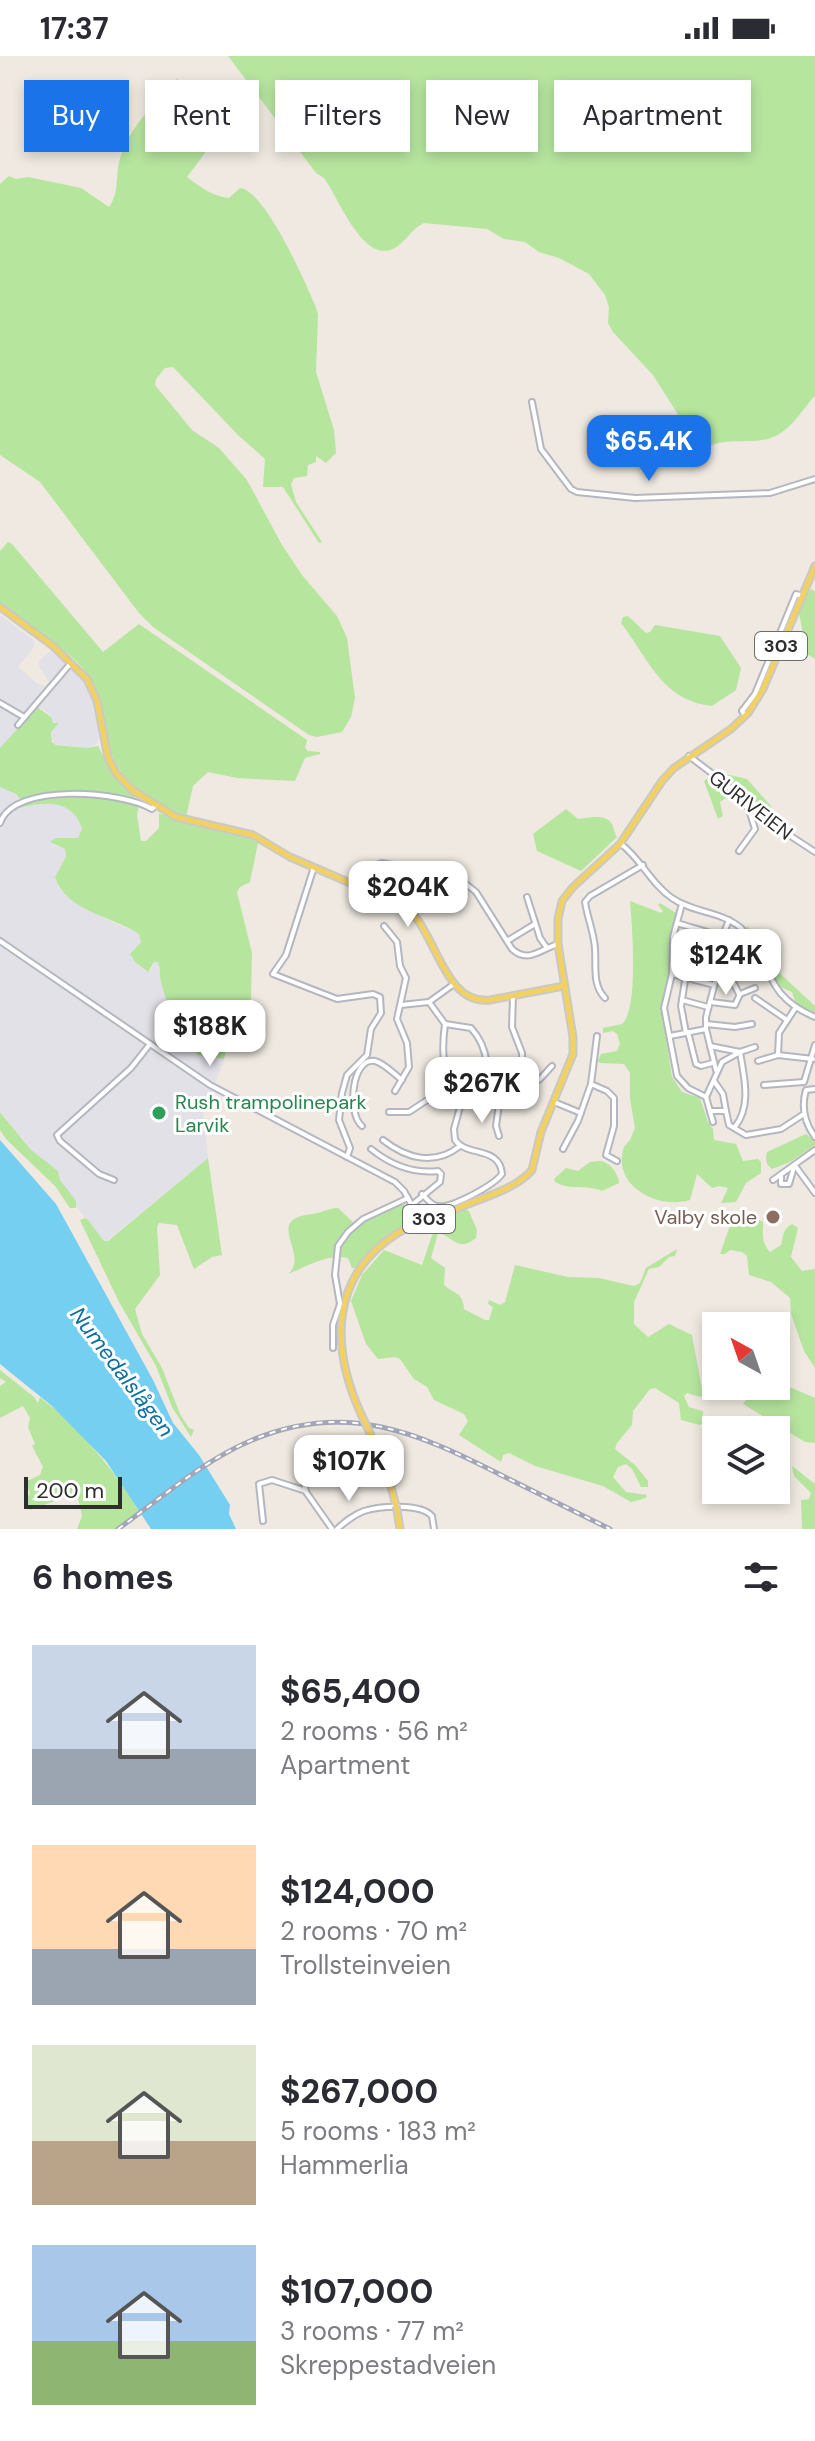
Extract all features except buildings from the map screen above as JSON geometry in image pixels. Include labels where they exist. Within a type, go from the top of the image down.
[{"type":"main road","name":"303","points":[[398,1527],[388,1475],[348,1381],[341,1355],[340,1328],[345,1303],[358,1274],[377,1250],[395,1235],[504,1189],[533,1168],[541,1132],[570,1066],[573,1049],[558,944],[558,914],[565,896],[620,844],[662,781],[689,756],[739,723],[746,715],[763,689],[815,566]]},
{"type":"main road","points":[[0,607],[71,662],[93,691],[105,749],[113,769],[127,786],[180,818],[253,835],[290,857],[398,902],[414,913],[454,984],[464,995],[476,1000],[564,986]]},
{"type":"street","points":[[532,402],[541,449],[571,489],[577,492],[635,498],[770,493],[815,479]]},
{"type":"street","points":[[18,725],[71,662]]},
{"type":"street","points":[[0,703],[24,717]]},
{"type":"street","name":"GURIVEIEN","points":[[689,756],[726,784],[748,808],[815,852]]},
{"type":"street","points":[[0,823],[10,807],[31,798],[97,794],[140,802],[152,809],[156,805]]},
{"type":"street","points":[[739,851],[755,829],[748,808]]},
{"type":"street","points":[[620,844],[668,895],[682,904],[729,920],[748,937],[776,988],[796,1007],[815,1017]]},
{"type":"street","points":[[353,883],[360,871],[382,863],[456,876],[476,892],[514,952],[522,956],[538,954],[558,944]]},
{"type":"street","points":[[605,998],[600,992],[595,970],[595,946],[585,902],[643,865]]},
{"type":"street","points":[[314,867],[286,955],[273,974],[337,999],[373,994],[380,997],[380,1016],[371,1029],[367,1055],[347,1075],[342,1093],[339,1120],[350,1148],[347,1157]]},
{"type":"street","points":[[527,897],[542,942],[547,948]]},
{"type":"street","points":[[682,904],[672,946],[672,974],[664,1008],[680,1080],[706,1097]]},
{"type":"street","points":[[717,1073],[706,1027],[715,982],[715,959],[729,920]]},
{"type":"street","points":[[677,923],[722,936],[740,955]]},
{"type":"street","points":[[507,941],[535,924]]},
{"type":"street","points":[[384,926],[397,942],[400,966],[406,978],[397,1019],[407,1043],[409,1063],[408,1071],[395,1091]]},
{"type":"street","points":[[694,929],[688,940],[700,944],[701,956]]},
{"type":"street","points":[[0,941],[215,1088],[395,1182],[413,1204],[421,1222]]},
{"type":"street","points":[[718,947],[736,965],[757,970],[764,967]]},
{"type":"street","points":[[674,955],[715,959]]},
{"type":"street","points":[[689,955],[682,1000],[687,1033],[696,1064],[713,1063]]},
{"type":"street","points":[[672,974],[734,984],[740,994]]},
{"type":"street","points":[[401,1005],[429,1002],[454,984]]},
{"type":"street","points":[[682,1000],[709,1005],[735,1005],[740,994],[755,988]]},
{"type":"street","points":[[513,996],[512,1027],[522,1053],[523,1088]]},
{"type":"street","points":[[755,998],[787,1020]]},
{"type":"street","points":[[429,1002],[445,1024],[472,1029],[485,1051],[488,1061],[484,1101]]},
{"type":"street","points":[[778,1055],[779,1033],[796,1007]]},
{"type":"street","points":[[445,1024],[442,1044],[450,1085],[463,1096],[499,1104],[540,1079],[552,1066]]},
{"type":"street","points":[[670,1036],[706,1027],[752,1024]]},
{"type":"street","points":[[563,1149],[591,1084],[597,1036]]},
{"type":"street","points":[[114,1180],[99,1174],[57,1135],[131,1068],[150,1044]]},
{"type":"street","points":[[764,1085],[804,1082],[815,1045]]},
{"type":"street","points":[[710,1046],[740,1052]]},
{"type":"street","points":[[713,1122],[706,1097],[717,1073],[725,1059],[755,1047]]},
{"type":"street","points":[[735,1127],[746,1100],[740,1052]]},
{"type":"street","points":[[758,1061],[778,1055],[813,1059]]},
{"type":"street","points":[[362,1126],[354,1115],[353,1087],[362,1066],[374,1061],[402,1080]]},
{"type":"street","points":[[714,1081],[723,1094],[727,1123],[740,1133],[756,1135],[781,1129],[804,1114]]},
{"type":"street","points":[[591,1084],[603,1088],[614,1098],[614,1126],[606,1155],[617,1161]]},
{"type":"street","points":[[389,1112],[409,1112],[450,1085]]},
{"type":"street","points":[[815,1089],[806,1090],[803,1102],[804,1114],[815,1137]]},
{"type":"street","points":[[460,1146],[454,1132],[463,1096]]},
{"type":"street","points":[[553,1102],[581,1113]]},
{"type":"street","points":[[499,1104],[496,1126],[499,1136]]},
{"type":"street","points":[[710,1111],[726,1111]]},
{"type":"street","points":[[383,1140],[404,1154],[429,1158],[443,1157],[460,1146],[493,1156],[502,1168],[500,1177],[488,1188],[444,1206],[437,1206],[423,1195]]},
{"type":"street","points":[[371,1149],[401,1168],[440,1172],[441,1180],[413,1204]]},
{"type":"street","points":[[773,1180],[814,1153]]},
{"type":"street","points":[[782,1174],[780,1182],[787,1185],[792,1181],[794,1165]]},
{"type":"street","points":[[794,1165],[815,1193]]},
{"type":"street","points":[[333,1348],[333,1325],[340,1304],[335,1275],[338,1246],[363,1219],[408,1198]]},
{"type":"street","points":[[303,1478],[306,1491],[334,1529],[366,1510],[419,1507],[432,1516],[434,1529]]},
{"type":"street","points":[[263,1521],[259,1484],[272,1480],[306,1491]]},
{"type":"shaded area","points":[[0,615],[34,640],[34,647],[18,667],[38,684],[45,686],[49,681],[39,661],[50,651],[82,677],[93,698],[100,735],[96,745],[87,748],[54,744],[51,731],[59,724],[53,723],[49,714],[41,708],[0,748]]},
{"type":"shaded area","points":[[0,787],[21,799],[12,810],[34,804],[61,804],[75,814],[82,829],[81,835],[52,845],[65,849],[66,855],[58,870],[59,888],[99,916],[139,934],[141,942],[136,948],[138,965],[146,971],[158,962],[160,978],[169,999],[169,1013],[162,1024],[180,1030],[192,1040],[194,1051],[207,1058],[224,1059],[203,1108],[208,1158],[105,1242],[79,1210],[60,1180],[58,1171],[30,1149],[0,1111]]},
{"type":"green space","points":[[228,56],[815,56],[815,396],[779,434],[762,440],[718,443],[707,447],[695,458],[691,453],[691,435],[653,375],[613,332],[608,323],[609,307],[605,295],[589,274],[559,258],[539,252],[525,242],[504,239],[487,229],[424,223],[390,250],[379,250],[360,236],[324,178],[316,173],[300,152],[410,152],[410,80],[275,80],[275,118],[259,97],[259,80],[246,80]]},
{"type":"green space","points":[[144,116],[145,152],[206,152],[187,177],[223,197],[229,198],[240,188],[261,204],[293,258],[318,314],[316,372],[334,430],[336,453],[326,463],[316,456],[316,462],[308,465],[307,476],[294,478],[291,484],[296,502],[322,542],[319,543],[283,487],[263,487],[265,459],[173,367],[165,368],[155,385],[192,430],[219,448],[247,480],[282,545],[302,575],[337,616],[347,638],[355,698],[351,717],[342,732],[317,737],[309,735],[153,627],[139,613],[40,482],[0,455],[0,184],[9,176],[81,188],[109,207],[115,195],[122,152],[129,152],[129,138]]},
{"type":"green space","points":[[8,542],[103,652],[139,624],[307,740],[305,748],[308,751],[320,754],[305,758],[295,781],[237,778],[208,772],[193,786],[186,817],[144,796],[115,762],[105,732],[99,698],[82,667],[60,647],[0,604],[0,551]]},
{"type":"green space","points":[[812,589],[815,592],[815,659],[809,655],[802,659],[797,655],[804,639],[799,613],[808,591]]},
{"type":"green space","points":[[628,616],[646,633],[655,625],[720,636],[741,668],[736,690],[712,706],[680,696],[658,676],[621,623],[623,617]]},
{"type":"green space","points":[[37,707],[51,717],[53,723],[59,723],[51,732],[52,742],[56,745],[98,746],[112,773],[134,795],[139,805],[137,815],[141,841],[146,841],[159,828],[159,813],[191,825],[247,837],[258,843],[250,882],[237,892],[252,953],[251,999],[230,1036],[224,1059],[198,1055],[183,1033],[168,1032],[162,1028],[167,1005],[158,962],[154,962],[148,972],[130,954],[141,942],[139,934],[80,906],[61,889],[55,877],[66,856],[65,849],[50,842],[56,838],[78,838],[82,829],[77,818],[63,806],[53,804],[12,810],[22,801],[16,794],[0,787],[0,748]]},
{"type":"green space","points":[[717,772],[747,779],[771,806],[776,818],[771,821],[755,804],[727,797],[720,802],[723,816],[718,819],[704,781]]},
{"type":"green space","points":[[566,809],[578,819],[605,818],[612,824],[617,837],[581,871],[537,851],[533,834]]},
{"type":"green space","points":[[630,901],[661,913],[660,903],[676,913],[670,938],[670,967],[661,1007],[672,1077],[682,1092],[700,1098],[713,1129],[714,1140],[736,1144],[743,1161],[758,1159],[761,1162],[761,1173],[746,1183],[736,1202],[721,1203],[728,1188],[712,1188],[697,1174],[690,1200],[677,1202],[651,1198],[630,1183],[624,1173],[624,1147],[635,1128],[630,1073],[624,1064],[598,1061],[601,1054],[617,1051],[620,1044],[617,1034],[613,1031],[603,1033],[603,1028],[622,1024],[631,1002]]},
{"type":"green space","points":[[746,926],[756,933],[772,966],[815,1006],[815,1013],[796,1004],[792,992],[778,986]]},
{"type":"green space","points":[[0,1112],[30,1149],[58,1171],[60,1180],[76,1201],[76,1208],[70,1208],[55,1186],[6,1139],[0,1130]]},
{"type":"green space","points":[[806,1134],[815,1141],[815,1145],[790,1162],[772,1169],[768,1166],[767,1152]]},
{"type":"green space","points":[[208,1158],[222,1255],[212,1257],[194,1269],[177,1225],[159,1223],[160,1275],[135,1309],[142,1334],[162,1368],[180,1414],[189,1428],[194,1430],[191,1437],[172,1407],[156,1366],[119,1302],[80,1220],[88,1220],[104,1241],[108,1241]]},
{"type":"green space","points":[[599,1161],[613,1169],[619,1183],[602,1191],[555,1182],[554,1179],[566,1168],[578,1171],[590,1162]]},
{"type":"green space","points":[[402,1203],[412,1212],[412,1220],[375,1245],[355,1268],[352,1268],[348,1258],[332,1257],[288,1274],[294,1266],[294,1257],[288,1230],[290,1223],[298,1217],[338,1208],[356,1225]]},
{"type":"green space","points":[[465,1209],[469,1211],[477,1230],[476,1238],[460,1244],[438,1233],[431,1258],[445,1268],[444,1285],[460,1296],[464,1309],[485,1320],[489,1320],[493,1307],[488,1304],[489,1300],[500,1305],[505,1302],[515,1265],[568,1277],[599,1278],[634,1286],[640,1283],[646,1268],[677,1249],[675,1256],[669,1257],[659,1267],[649,1269],[634,1302],[634,1324],[648,1337],[669,1324],[692,1335],[702,1396],[687,1393],[684,1396],[689,1407],[703,1411],[703,1416],[700,1425],[681,1420],[679,1403],[655,1388],[650,1389],[633,1411],[632,1425],[615,1449],[636,1466],[648,1481],[648,1487],[641,1487],[626,1464],[618,1467],[613,1477],[626,1492],[647,1495],[646,1498],[631,1502],[603,1486],[535,1466],[509,1453],[503,1455],[501,1462],[459,1435],[468,1421],[464,1414],[434,1400],[427,1387],[414,1379],[400,1359],[378,1359],[366,1344],[351,1301],[362,1275],[384,1250],[422,1265],[437,1221]]},
{"type":"green space","points":[[746,1213],[763,1222],[764,1242],[770,1252],[781,1245],[789,1226],[792,1224],[798,1228],[791,1257],[802,1271],[815,1269],[815,1368],[804,1351],[791,1314],[790,1298],[771,1282],[749,1275],[747,1256],[742,1252],[730,1250],[720,1254],[731,1223],[735,1221],[750,1226]]},
{"type":"green space","points":[[0,1370],[38,1403],[40,1397],[79,1433],[111,1470],[139,1512],[116,1529],[77,1529],[82,1516],[77,1493],[30,1510],[24,1503],[30,1493],[25,1482],[40,1475],[43,1467],[32,1446],[35,1444],[28,1427],[30,1418],[23,1406],[0,1418],[0,1386],[6,1382],[0,1378]]},
{"type":"green space","points":[[790,1387],[815,1398],[815,1443],[805,1442],[790,1433],[790,1416],[763,1416],[743,1404],[746,1400],[790,1400]]},
{"type":"green space","points":[[792,1466],[815,1484],[815,1529],[802,1529],[801,1500],[809,1499],[811,1493],[794,1476]]},
{"type":"water","name":"Numedalslågen","points":[[0,1140],[56,1204],[153,1380],[173,1423],[199,1455],[230,1505],[229,1514],[236,1529],[151,1529],[106,1461],[52,1406],[0,1364]]},
{"type":"railway","points":[[118,1529],[199,1470],[250,1441],[285,1429],[317,1423],[349,1422],[379,1426],[439,1446],[610,1529]]},
{"type":"place","name":"Rush trampolinepark Larvik","points":[[159,1113]]},
{"type":"place","name":"Valby skole","points":[[773,1217]]}]
